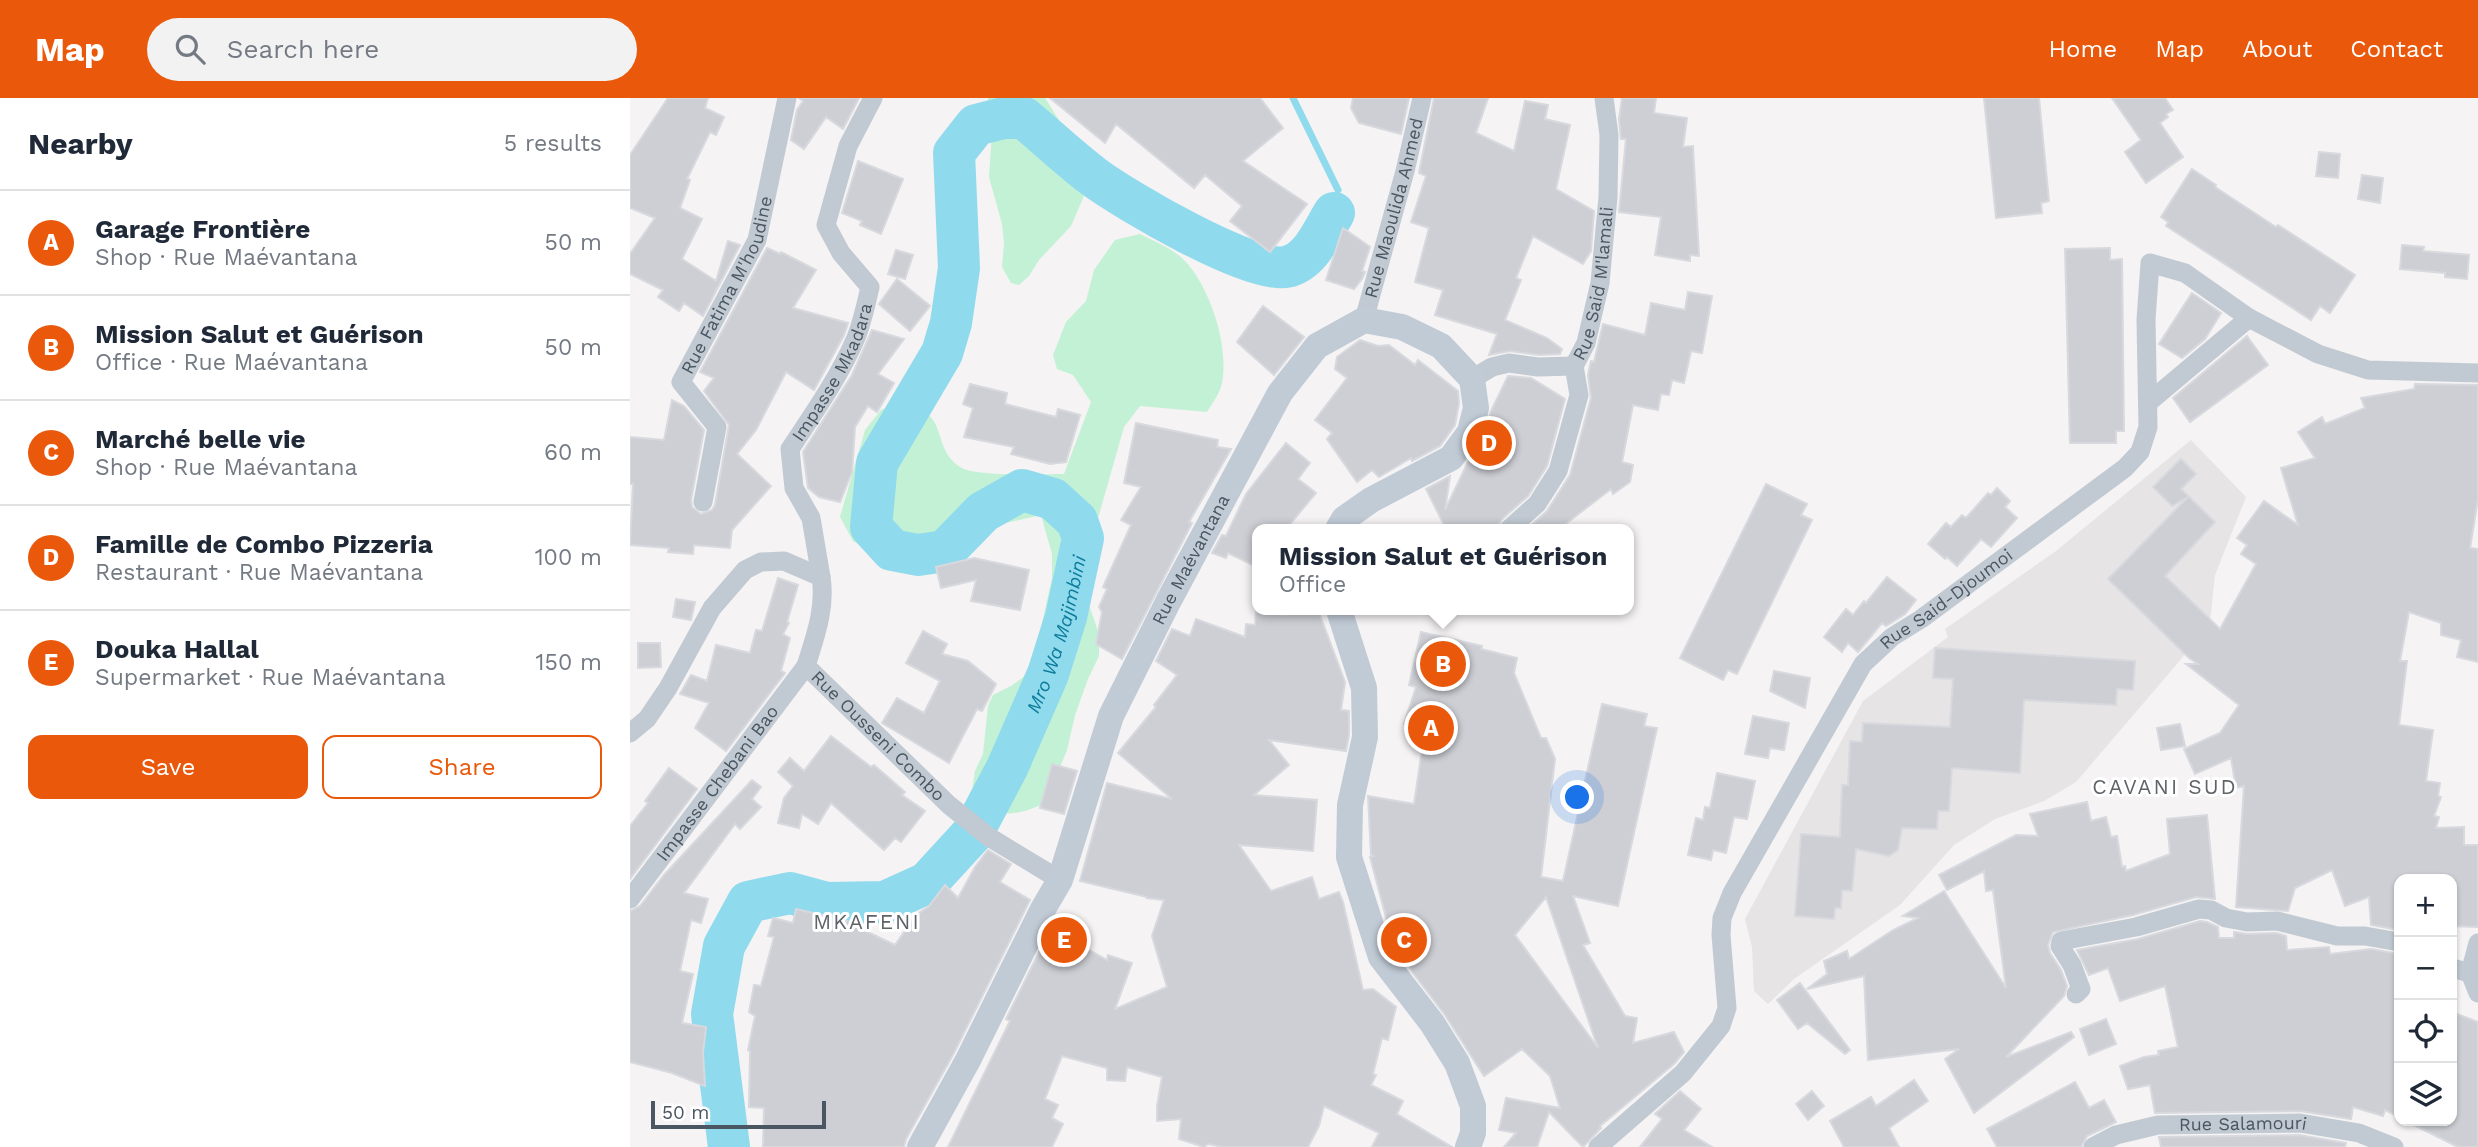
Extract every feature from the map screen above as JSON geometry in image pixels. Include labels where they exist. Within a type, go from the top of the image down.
[{"type":"street","name":"Rue Fatima M'houdine","points":[[703,502],[717,427],[681,382],[757,240],[788,98]]},
{"type":"street","name":"Impasse Mkadara","points":[[821,577],[811,519],[794,488],[790,449],[828,393],[856,338],[870,287],[841,253],[825,225],[848,146],[873,98]]},
{"type":"street","name":"Rue Maoulida Ahmed","points":[[1364,320],[1422,98]]},
{"type":"street","name":"Rue Said M'lamali","points":[[1515,524],[1537,504],[1558,471],[1579,395],[1574,366],[1586,343],[1601,283],[1608,197],[1609,135],[1604,98]]},
{"type":"street","name":"Rue Said-Djoumoi","points":[[1598,1147],[1683,1073],[1721,1026],[1727,1008],[1722,918],[1732,893],[1863,664],[1892,638],[1921,620],[2125,468],[2140,452],[2148,426],[2146,320],[2150,263],[2185,273],[2249,318],[2318,354],[2368,370],[2478,373]]},
{"type":"street","points":[[2149,401],[2249,318]]},
{"type":"street","points":[[1341,524],[1371,500],[1451,458],[1470,432],[1476,408],[1472,379],[1441,346],[1402,327],[1364,320]]},
{"type":"street","name":"Rue Maévantana","points":[[920,1147],[968,1060],[1060,880],[1111,716],[1168,602],[1280,393],[1317,346],[1364,320]]},
{"type":"street","points":[[1472,379],[1492,367],[1509,363],[1538,367],[1574,366]]},
{"type":"street","points":[[630,733],[647,719],[668,688],[712,608],[745,570],[761,562],[784,561],[821,577]]},
{"type":"street","name":"Rue Ousseni Combo","points":[[821,577],[824,594],[819,625],[806,666],[949,805],[989,837],[1060,880]]},
{"type":"street","points":[[1341,615],[1364,688],[1365,737],[1350,804],[1349,857],[1381,957],[1432,1023],[1457,1063],[1473,1106],[1473,1133],[1468,1147]]},
{"type":"street","name":"Impasse Chebani Bao","points":[[630,899],[806,666]]},
{"type":"street","points":[[2076,994],[2081,989],[2079,981],[2060,946],[2061,942],[2136,927],[2199,909],[2247,922],[2277,921],[2337,936],[2365,936],[2394,942]]},
{"type":"street","points":[[2478,943],[2461,971],[2478,993]]},
{"type":"street","name":"Rue Salamouri","points":[[2094,1147],[2116,1135],[2158,1125],[2300,1123],[2359,1133],[2394,1147]]},
{"type":"shaded area","points":[[2191,440],[2246,497],[2215,575],[2210,622],[2076,782],[2044,801],[1995,819],[1954,845],[1900,905],[1794,979],[1768,1004],[1754,991],[1752,947],[1745,919],[1863,701],[1948,637],[1945,629],[2056,551]]},
{"type":"green space","points":[[988,98],[1045,98],[1071,139],[1085,146],[1089,184],[1071,226],[1019,285],[1011,283],[1002,267],[1002,224],[989,177],[992,131]]},
{"type":"green space","points":[[1140,234],[1181,257],[1203,288],[1220,336],[1223,352],[1222,383],[1207,412],[1140,406],[1124,427],[1085,564],[1083,588],[1099,634],[1099,656],[1088,679],[1075,715],[1067,750],[1045,803],[1023,811],[1005,813],[989,807],[972,791],[975,771],[983,754],[988,706],[993,695],[1029,673],[1038,641],[1052,578],[1052,554],[1041,515],[936,539],[881,556],[853,541],[840,517],[865,430],[881,410],[901,400],[930,416],[949,456],[960,467],[994,474],[1064,474],[1091,402],[1073,375],[1057,369],[1053,355],[1066,322],[1086,301],[1094,270],[1115,240]]},
{"type":"building","points":[[668,98],[708,98],[705,108],[724,117],[716,135],[710,132],[687,179],[690,180],[680,208],[702,219],[682,259],[716,281],[728,241],[740,245],[703,316],[684,303],[679,311],[658,297],[663,290],[630,274],[630,254],[655,218],[630,208],[630,155]]},
{"type":"building","points":[[799,98],[859,98],[843,129],[826,117],[804,149],[791,140],[797,110],[803,101]]},
{"type":"building","points":[[1050,98],[1260,98],[1283,128],[1243,161],[1307,204],[1270,252],[1230,221],[1242,206],[1205,175],[1194,188],[1116,124],[1105,143]]},
{"type":"building","points":[[1353,98],[1409,98],[1401,134],[1359,123],[1351,108]]},
{"type":"building","points":[[1434,98],[1488,98],[1476,133],[1514,151],[1525,101],[1548,105],[1545,119],[1570,125],[1556,189],[1594,211],[1591,251],[1583,264],[1533,236],[1516,278],[1521,280],[1505,320],[1547,338],[1562,349],[1560,354],[1539,355],[1510,351],[1489,355],[1497,334],[1435,315],[1443,290],[1415,282],[1429,228],[1411,222],[1426,176],[1419,173]]},
{"type":"building","points":[[1622,98],[1656,98],[1654,113],[1687,118],[1683,147],[1693,146],[1699,256],[1690,255],[1690,261],[1655,255],[1661,217],[1619,212],[1626,139],[1621,139],[1619,119]]},
{"type":"building","points":[[1984,98],[2039,98],[2049,201],[2041,203],[2042,213],[1996,218]]},
{"type":"building","points":[[2112,98],[2165,98],[2173,110],[2166,114],[2168,117],[2160,123],[2183,157],[2146,183],[2125,152],[2141,140]]},
{"type":"building","points":[[2319,152],[2340,154],[2338,178],[2316,176]]},
{"type":"building","points":[[858,161],[903,179],[881,234],[860,225],[862,221],[842,213]]},
{"type":"building","points":[[2192,169],[2276,227],[2278,225],[2355,275],[2330,313],[2320,306],[2311,320],[2166,226],[2168,222],[2161,217]]},
{"type":"building","points":[[2362,175],[2383,178],[2380,203],[2358,199]]},
{"type":"building","points":[[1343,228],[1370,247],[1362,271],[1365,272],[1354,289],[1326,280]]},
{"type":"building","points":[[2402,245],[2424,247],[2423,251],[2469,255],[2467,279],[2445,277],[2445,273],[2400,269]]},
{"type":"building","points":[[767,248],[816,270],[793,308],[848,323],[844,335],[814,390],[786,372],[756,430],[737,454],[771,486],[732,530],[730,548],[694,545],[693,554],[668,552],[669,548],[630,545],[633,484],[630,484],[630,437],[664,440],[672,400],[684,406],[704,430],[692,507],[701,514],[712,510],[715,505],[729,425],[704,391],[714,378],[700,372]]},
{"type":"building","points":[[2110,248],[2110,260],[2122,259],[2124,431],[2116,431],[2116,443],[2070,443],[2065,249]]},
{"type":"building","points":[[896,250],[913,255],[905,279],[888,274]]},
{"type":"building","points":[[897,279],[930,306],[910,331],[879,304]]},
{"type":"building","points":[[1688,292],[1712,296],[1702,353],[1691,351],[1684,383],[1672,380],[1669,395],[1661,394],[1658,410],[1633,405],[1622,462],[1633,465],[1630,482],[1613,494],[1611,489],[1566,524],[1533,524],[1547,511],[1570,475],[1591,398],[1588,375],[1603,324],[1645,335],[1651,303],[1685,310]]},
{"type":"building","points":[[2192,293],[2221,313],[2205,339],[2182,358],[2159,344]]},
{"type":"building","points":[[1263,306],[1304,337],[1274,375],[1237,342]]},
{"type":"building","points":[[872,330],[904,339],[878,374],[894,383],[877,412],[868,406],[855,427],[852,472],[840,502],[819,497],[808,488],[803,452],[852,375]]},
{"type":"building","points":[[2247,336],[2268,365],[2190,422],[2173,398]]},
{"type":"building","points":[[1360,340],[1378,346],[1389,345],[1415,365],[1418,360],[1458,391],[1459,403],[1455,425],[1440,446],[1412,461],[1411,458],[1379,477],[1372,470],[1357,482],[1327,439],[1332,433],[1315,420],[1347,378],[1335,369],[1337,357]]},
{"type":"building","points":[[1508,376],[1531,378],[1565,399],[1547,466],[1528,496],[1499,524],[1444,524],[1426,489],[1450,476],[1445,510],[1468,462],[1483,441],[1491,411]]},
{"type":"building","points":[[970,384],[1007,393],[1005,404],[1056,417],[1058,409],[1080,415],[1066,462],[1050,464],[1011,454],[1014,447],[964,437],[973,408],[963,404]]},
{"type":"building","points":[[2415,384],[2478,385],[2478,499],[2470,548],[2478,549],[2478,662],[2457,657],[2461,640],[2441,635],[2441,623],[2409,612],[2400,661],[2407,661],[2399,725],[2433,730],[2426,781],[2440,783],[2438,796],[2441,797],[2434,816],[2439,817],[2436,828],[2464,827],[2464,845],[2478,845],[2478,927],[2457,926],[2457,874],[2394,874],[2394,929],[2371,925],[2369,897],[2345,906],[2332,870],[2295,888],[2288,911],[2236,907],[2244,786],[2236,788],[2231,758],[2195,774],[2184,749],[2220,733],[2239,705],[2186,664],[2198,664],[2108,579],[2188,497],[2172,506],[2153,487],[2181,459],[2196,474],[2181,489],[2215,522],[2165,576],[2220,629],[2256,564],[2241,554],[2247,545],[2237,538],[2264,501],[2298,525],[2281,468],[2315,458],[2298,432],[2322,417],[2325,424],[2365,408],[2361,398],[2414,389]]},
{"type":"building","points":[[1136,423],[1218,440],[1217,447],[1231,449],[1189,522],[1192,523],[1122,659],[1096,644],[1102,612],[1099,607],[1107,589],[1103,587],[1131,525],[1121,520],[1141,487],[1124,483]]},
{"type":"building","points":[[1286,443],[1310,463],[1298,479],[1316,493],[1290,524],[1252,524],[1252,565],[1228,553],[1226,558],[1212,553],[1222,535],[1226,536],[1246,494]]},
{"type":"building","points":[[1766,484],[1807,504],[1801,515],[1812,520],[1737,674],[1728,670],[1723,680],[1680,658]]},
{"type":"building","points":[[1997,488],[2010,501],[2005,507],[2017,518],[1991,547],[1981,539],[1957,566],[1928,544],[1946,523],[1951,527],[1962,515],[1966,518],[1988,493],[1991,495]]},
{"type":"building","points":[[974,558],[1029,570],[1020,610],[971,601],[976,580],[941,588],[936,567]]},
{"type":"building","points":[[1887,577],[1916,600],[1905,614],[1886,626],[1882,623],[1858,652],[1848,643],[1842,652],[1824,637],[1846,609],[1853,615]]},
{"type":"building","points":[[778,578],[798,585],[787,622],[789,623],[783,634],[790,638],[781,671],[785,673],[726,751],[695,728],[709,703],[680,694],[691,675],[707,681],[716,645],[750,653],[756,630],[762,631]]},
{"type":"building","points":[[676,599],[695,602],[691,620],[673,617]]},
{"type":"building","points":[[1256,615],[1320,615],[1345,682],[1341,710],[1349,711],[1349,735],[1346,751],[1269,740],[1289,765],[1254,795],[1317,800],[1313,851],[1239,845],[1271,891],[1312,877],[1319,899],[1339,892],[1363,990],[1373,989],[1396,1007],[1388,1040],[1382,1038],[1373,1074],[1376,1075],[1371,1085],[1403,1101],[1397,1114],[1452,1147],[1372,1147],[1379,1133],[1324,1106],[1319,1126],[1308,1147],[1223,1147],[1208,1144],[1204,1147],[1179,1139],[1181,1119],[1157,1121],[1162,1077],[1127,1067],[1125,1081],[1107,1080],[1107,1068],[1062,1056],[1045,1099],[1058,1105],[1052,1118],[1063,1124],[1052,1147],[948,1147],[1010,1021],[1006,1019],[1051,928],[1107,960],[1108,955],[1132,963],[1115,1009],[1167,987],[1152,936],[1164,900],[1080,881],[1107,783],[1172,799],[1118,753],[1156,707],[1154,705],[1177,675],[1156,661],[1172,629],[1190,636],[1196,619],[1245,637],[1246,624],[1255,625]]},
{"type":"building","points":[[923,631],[947,644],[942,654],[968,661],[996,684],[982,711],[977,709],[949,763],[882,723],[897,698],[924,713],[940,681],[906,663]]},
{"type":"building","points":[[1421,632],[1482,646],[1481,649],[1517,658],[1514,673],[1541,738],[1546,738],[1555,759],[1541,877],[1563,881],[1602,704],[1647,714],[1644,726],[1657,728],[1618,906],[1573,896],[1590,943],[1583,945],[1625,1016],[1637,1018],[1633,1043],[1674,1032],[1684,1052],[1674,1064],[1600,1126],[1583,1147],[1549,1112],[1537,1147],[1504,1147],[1516,1133],[1499,1130],[1506,1098],[1560,1108],[1550,1076],[1522,1049],[1484,1076],[1445,1015],[1413,973],[1388,925],[1370,857],[1373,856],[1368,796],[1414,804],[1425,730],[1404,724],[1416,687],[1409,685]],"holes":[[[1546,897],[1598,1048],[1515,935]]]},
{"type":"building","points":[[638,643],[660,643],[661,667],[638,668]]},
{"type":"building","points":[[1935,648],[2135,661],[2133,690],[2117,689],[2116,705],[2024,700],[2020,773],[1952,768],[1949,811],[1938,811],[1937,829],[1902,828],[1898,850],[1889,856],[1856,849],[1852,891],[1842,890],[1841,908],[1835,908],[1834,919],[1795,916],[1801,834],[1840,837],[1842,785],[1848,785],[1850,741],[1862,742],[1863,723],[1950,727],[1953,679],[1933,678]]},
{"type":"building","points":[[1774,671],[1810,678],[1805,708],[1770,691]]},
{"type":"building","points":[[1753,716],[1789,723],[1784,750],[1770,748],[1768,758],[1745,754]]},
{"type":"building","points":[[2180,724],[2185,746],[2161,750],[2157,728]]},
{"type":"building","points":[[831,736],[871,767],[874,765],[905,792],[902,795],[925,811],[901,842],[895,838],[884,850],[831,803],[818,824],[802,814],[799,828],[778,823],[784,798],[793,786],[778,772],[790,758],[804,771]]},
{"type":"building","points":[[1052,764],[1077,771],[1064,814],[1040,808]]},
{"type":"building","points":[[669,768],[697,789],[630,879],[630,826],[648,803],[645,801]]},
{"type":"building","points":[[1717,773],[1755,781],[1747,819],[1734,817],[1726,853],[1713,850],[1711,860],[1688,855],[1696,818],[1703,820],[1705,807],[1710,808]]},
{"type":"building","points":[[752,780],[761,787],[752,799],[761,807],[740,829],[735,824],[684,893],[708,899],[701,923],[691,920],[680,971],[693,974],[682,1023],[706,1027],[703,1053],[705,1086],[672,1073],[630,1062],[630,911],[640,906],[664,875]]},
{"type":"building","points":[[2087,802],[2091,821],[2106,817],[2111,837],[2117,836],[2122,867],[2125,866],[2126,871],[2170,854],[2167,819],[2207,815],[2215,899],[2196,897],[2133,915],[2053,932],[2048,945],[2067,986],[2064,996],[2006,1057],[2071,1032],[2074,1037],[1974,1113],[1945,1059],[1959,1049],[1868,1060],[1864,976],[1807,989],[1827,974],[1824,961],[1847,951],[1849,959],[1893,930],[1918,918],[1903,916],[1944,891],[2006,988],[1993,890],[1986,891],[1984,871],[1947,890],[1939,875],[2016,835],[2038,836],[2030,814]]},
{"type":"building","points":[[988,850],[1011,864],[1000,882],[1030,900],[904,1147],[763,1147],[764,1108],[749,1107],[748,1050],[755,1016],[749,1012],[754,985],[761,986],[774,937],[768,936],[773,918],[793,923],[796,909],[851,922],[895,945],[916,915],[929,906],[945,885],[958,898]]},
{"type":"building","points":[[2200,921],[2218,927],[2219,938],[2234,938],[2234,932],[2276,933],[2286,936],[2287,950],[2329,947],[2330,954],[2371,949],[2394,953],[2394,1114],[2385,1110],[2383,1116],[2353,1107],[2351,1119],[2300,1111],[2155,1113],[2150,1085],[2128,1089],[2120,1066],[2144,1057],[2159,1055],[2158,1051],[2178,1047],[2165,986],[2120,1001],[2108,968],[2089,975],[2077,950],[2138,939]]},
{"type":"building","points":[[1800,983],[1850,1050],[1845,1054],[1807,1023],[1798,1029],[1777,1000]]},
{"type":"building","points":[[2457,1014],[2478,1022],[2478,1147],[2458,1147],[2416,1126],[2457,1126]]},
{"type":"building","points":[[2106,1019],[2116,1044],[2089,1055],[2080,1029]]},
{"type":"building","points":[[1914,1080],[1928,1101],[1889,1128],[1899,1147],[1844,1147],[1830,1121],[1871,1097],[1876,1106]]},
{"type":"building","points":[[2075,1082],[2089,1108],[2104,1100],[2116,1122],[2087,1136],[2081,1147],[1997,1147],[1987,1129]]},
{"type":"building","points":[[1680,1091],[1701,1109],[1684,1130],[1712,1147],[1640,1147],[1662,1119],[1655,1114]]},
{"type":"building","points":[[1812,1091],[1824,1106],[1808,1120],[1796,1104]]},
{"type":"building","points":[[2299,1135],[2346,1143],[2345,1147],[2161,1147],[2159,1137]]},
{"type":"waterway","name":"Mro Wa Majimbini","points":[[1293,98],[1338,190]]},
{"type":"waterway","name":"Mro Wa Majimbini","points":[[729,1147],[712,1014],[724,946],[748,902],[790,893],[827,903],[885,902],[927,883],[972,834],[1007,768],[1048,674],[1066,617],[1083,538],[1077,521],[1053,499],[1022,490],[983,512],[945,551],[918,555],[892,550],[871,527],[877,463],[942,353],[951,323],[959,268],[954,153],[976,125],[1004,118],[1024,118],[1085,170],[1132,202],[1218,248],[1269,266],[1286,267],[1302,259],[1315,245],[1334,213]]},
{"type":"place","name":"Famille de Combo Pizzeria","points":[[1489,443]]},
{"type":"place","name":"Mission Salut et Guérison","points":[[1443,664]]},
{"type":"place","name":"Garage Frontière","points":[[1431,728]]},
{"type":"place","name":"Douka Hallal","points":[[1064,940]]},
{"type":"place","name":"Marché belle vie","points":[[1404,940]]},
{"type":"district","name":"CAVANI SUD","points":[[2165,787]]},
{"type":"district","name":"MKAFENI","points":[[867,922]]}]
